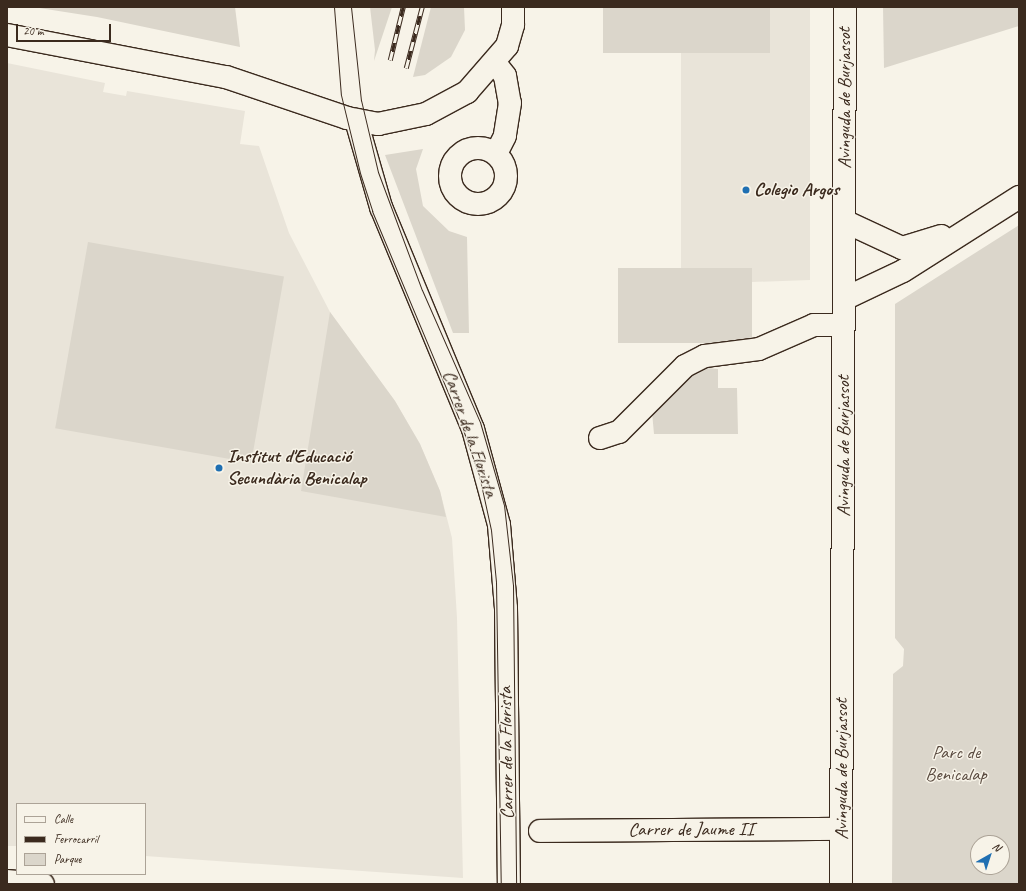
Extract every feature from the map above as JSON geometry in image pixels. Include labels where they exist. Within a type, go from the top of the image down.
[{"type":"street","points":[[7,35],[226,77],[356,120],[378,124],[426,114],[467,92],[495,63],[507,46],[513,24],[513,7]]},
{"type":"street","name":"Avinguda de Burjassot","points":[[841,884],[845,7]]},
{"type":"street","points":[[495,63],[505,76],[510,103],[505,136],[496,154]]},
{"type":"street","name":"Carrer de la Florista","points":[[356,120],[372,185],[473,429],[493,496],[506,608],[509,884]]},
{"type":"street","points":[[844,299],[903,271],[976,223],[1019,197]]},
{"type":"street","points":[[844,222],[902,248],[976,223]]},
{"type":"street","points":[[600,438],[619,432],[685,366],[705,356],[759,349],[814,325],[844,325]]},
{"type":"street","name":"Carrer de Jaume II","points":[[540,831],[841,829]]},
{"type":"street","points":[[7,881],[43,884]]},
{"type":"shaded area","name":"Colegio Argos","points":[[603,7],[810,7],[810,280],[752,282],[752,338],[619,343],[618,268],[681,268],[681,53],[603,53]]},
{"type":"shaded area","name":"Institut d'Educació Secundària Benicalap","points":[[7,63],[105,83],[103,92],[126,96],[127,91],[245,111],[240,144],[259,146],[289,233],[330,312],[395,401],[420,444],[440,491],[452,538],[457,618],[463,878],[146,856],[146,803],[16,803],[16,846],[7,846]]},
{"type":"green space","points":[[33,7],[235,7],[240,47],[97,17]]},
{"type":"green space","points":[[370,7],[392,7],[374,61],[375,50]]},
{"type":"green space","points":[[431,7],[464,7],[465,30],[451,57],[425,75],[413,77]]},
{"type":"green space","points":[[603,7],[770,7],[770,53],[603,53]]},
{"type":"green space","points":[[883,7],[1019,7],[1019,26],[884,68]]},
{"type":"green space","points":[[423,149],[416,169],[423,206],[449,231],[467,237],[469,333],[453,333],[385,155]]},
{"type":"green space","name":"Parc de Benicalap","points":[[1019,225],[1019,884],[892,884],[893,674],[903,666],[904,649],[895,638],[895,304]]},
{"type":"green space","points":[[88,242],[284,277],[251,463],[55,428]]},
{"type":"green space","points":[[618,268],[752,268],[752,343],[618,343]]},
{"type":"green space","points":[[330,312],[395,401],[420,444],[440,491],[446,517],[301,491]]},
{"type":"green space","points":[[696,367],[718,369],[718,388],[737,388],[738,434],[654,434],[652,412]]},
{"type":"tram line","points":[[334,7],[341,95],[360,173],[372,211],[461,424],[479,475],[491,530],[496,582],[501,884]]},
{"type":"tram line","points":[[351,7],[361,100],[378,172],[422,290],[480,422],[504,505],[513,585],[516,884]]},
{"type":"railway","points":[[390,60],[403,7]]},
{"type":"railway","points":[[406,68],[422,7]]},
{"type":"place","name":"Colegio Argos","points":[[746,190]]},
{"type":"place","name":"Institut d'Educació Secundària Benicalap","points":[[219,468]]}]
